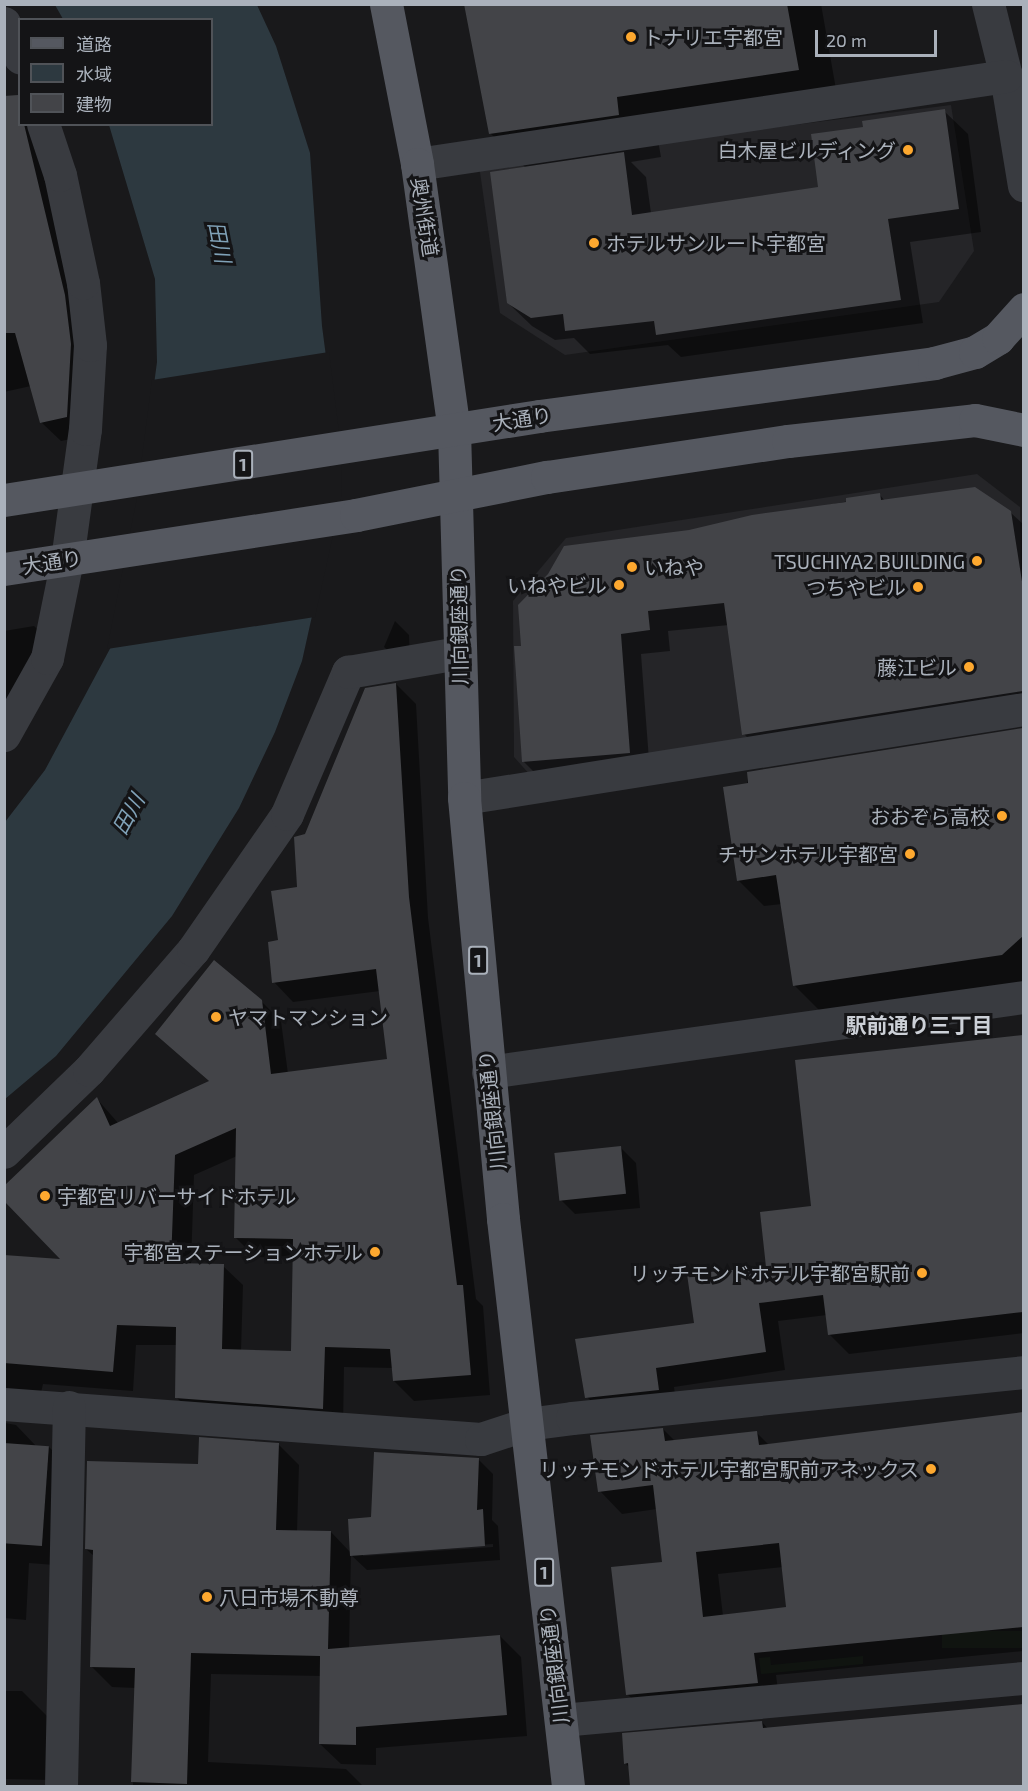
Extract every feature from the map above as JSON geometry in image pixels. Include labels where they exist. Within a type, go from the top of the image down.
[{"type":"main road","name":"奥州街道","points":[[386,4],[417,164],[454,430]]},
{"type":"main road","name":"大通り","points":[[4,500],[454,430],[953,359],[998,338],[1023,309]]},
{"type":"main road","name":"大通り","points":[[4,569],[382,511],[456,494],[788,441],[952,422],[996,422],[1023,430]]},
{"type":"main road","name":"川向銀座通り","points":[[454,430],[458,653],[464,798],[488,1072],[568,1786]]},
{"type":"street","points":[[992,7],[1013,86],[1023,186]]},
{"type":"street","points":[[4,23],[18,53]]},
{"type":"street","points":[[417,164],[1013,86]]},
{"type":"street","points":[[4,735],[46,657],[74,559],[83,488],[90,345],[78,261],[60,175],[44,126]]},
{"type":"street","points":[[4,1152],[89,1070],[193,950],[287,814],[348,672],[458,653]]},
{"type":"street","points":[[464,798],[1023,709]]},
{"type":"street","points":[[488,1072],[1023,997]]},
{"type":"street","points":[[4,1404],[481,1439],[527,1424],[1023,1372]]},
{"type":"street","points":[[61,1786],[69,1407]]},
{"type":"street","points":[[561,1720],[1023,1678]]},
{"type":"shaded area","points":[[951,105],[974,251],[939,302],[565,355],[500,313],[479,165]]},
{"type":"shaded area","points":[[977,474],[1020,507],[1023,697],[531,776],[514,757],[513,601],[566,538]]},
{"type":"shaded area","points":[[942,1631],[1023,1631],[1023,1648],[942,1648]]},
{"type":"shaded area","points":[[863,1656],[863,1664],[761,1674],[759,1658],[770,1657],[771,1665]]},
{"type":"water","name":"田川","points":[[55,5],[257,5],[276,46],[310,153],[322,326],[339,456],[338,499],[302,661],[275,732],[239,808],[172,916],[56,1056],[5,1099],[5,822],[45,770],[112,645],[138,504],[157,362],[155,279],[109,126],[213,126],[213,18],[62,18]]},
{"type":"pier","points":[[329,352],[342,456],[341,499],[315,617],[107,649],[136,503],[152,380]]},
{"type":"building","name":"トナリエ宇都宮","points":[[464,4],[787,4],[799,70],[617,97],[619,115],[489,134]]},
{"type":"building","points":[[18,95],[18,126],[24,126],[65,295],[71,344],[67,417],[40,423],[15,333],[4,333],[4,96]]},
{"type":"building","points":[[945,109],[959,209],[888,219],[901,300],[656,335],[654,321],[565,331],[563,314],[531,318],[507,303],[490,172],[624,152],[632,215],[818,187],[811,134],[863,127],[862,121]]},
{"type":"building","points":[[975,487],[1011,511],[1023,588],[1023,691],[742,735],[724,603],[648,611],[650,630],[621,634],[630,753],[522,762],[514,646],[521,646],[518,605],[548,574],[564,546],[689,530],[752,515],[846,502],[846,498],[880,493],[881,500]]},
{"type":"building","points":[[396,683],[409,897],[457,1285],[463,1285],[471,1375],[393,1381],[390,1349],[325,1347],[323,1409],[175,1398],[176,1327],[117,1325],[113,1372],[4,1363],[4,1255],[60,1259],[4,1201],[4,1186],[97,1097],[110,1126],[209,1081],[155,1034],[214,960],[262,1000],[271,1074],[387,1059],[376,969],[272,983],[268,942],[278,940],[271,891],[297,887],[294,837],[305,834],[365,688]],"holes":[[[236,1128],[234,1238],[293,1239],[291,1351],[222,1349],[224,1264],[171,1263],[175,1155]]]},
{"type":"building","name":"チサンホテル宇都宮","points":[[1023,728],[1023,936],[1002,955],[793,986],[776,875],[737,881],[723,787],[748,783],[747,772]]},
{"type":"building","points":[[1023,1035],[1023,1312],[828,1335],[823,1295],[759,1303],[766,1352],[656,1368],[659,1390],[585,1398],[575,1339],[694,1323],[687,1274],[766,1267],[760,1212],[811,1206],[795,1060]]},
{"type":"building","points":[[621,1146],[626,1194],[559,1201],[554,1153]]},
{"type":"building","points":[[1023,1412],[1023,1627],[754,1653],[758,1683],[626,1695],[611,1567],[662,1562],[653,1485],[598,1492],[590,1435],[663,1428],[665,1441],[757,1431],[759,1445]],"holes":[[[779,1543],[786,1607],[703,1617],[696,1552]]]},
{"type":"building","points":[[199,1437],[279,1443],[276,1530],[331,1531],[328,1649],[500,1635],[507,1715],[356,1727],[356,1745],[319,1744],[320,1656],[191,1653],[187,1784],[131,1782],[135,1668],[90,1667],[93,1550],[85,1549],[87,1461],[198,1464]]},
{"type":"building","points":[[4,1443],[49,1446],[42,1546],[4,1543]]},
{"type":"building","points":[[374,1452],[479,1458],[477,1510],[483,1509],[485,1546],[350,1556],[348,1519],[371,1517]]},
{"type":"building","points":[[1023,1704],[1023,1786],[630,1786],[628,1763],[624,1764],[622,1733],[762,1721],[763,1728]]},
{"type":"place","name":"トナリエ宇都宮","points":[[631,37]]},
{"type":"place","name":"白木屋ビルディング","points":[[908,150]]},
{"type":"place","name":"ホテルサンルート宇都宮","points":[[594,243]]},
{"type":"place","name":"TSUCHIYA2 BUILDING","points":[[977,561]]},
{"type":"place","name":"いねや","points":[[632,567]]},
{"type":"place","name":"いねやビル","points":[[619,585]]},
{"type":"place","name":"つちやビル","points":[[918,587]]},
{"type":"place","name":"藤江ビル","points":[[969,667]]},
{"type":"place","name":"おおぞら高校","points":[[1002,816]]},
{"type":"place","name":"チサンホテル宇都宮","points":[[910,854]]},
{"type":"place","name":"ヤマトマンション","points":[[216,1017]]},
{"type":"place","name":"宇都宮リバーサイドホテル","points":[[45,1196]]},
{"type":"place","name":"宇都宮ステーションホテル","points":[[375,1252]]},
{"type":"place","name":"リッチモンドホテル宇都宮駅前","points":[[922,1273]]},
{"type":"place","name":"リッチモンドホテル宇都宮駅前アネックス","points":[[931,1469]]},
{"type":"place","name":"八日市場不動尊","points":[[207,1597]]},
{"type":"district","name":"駅前通り三丁目","points":[[919,1025]]}]
